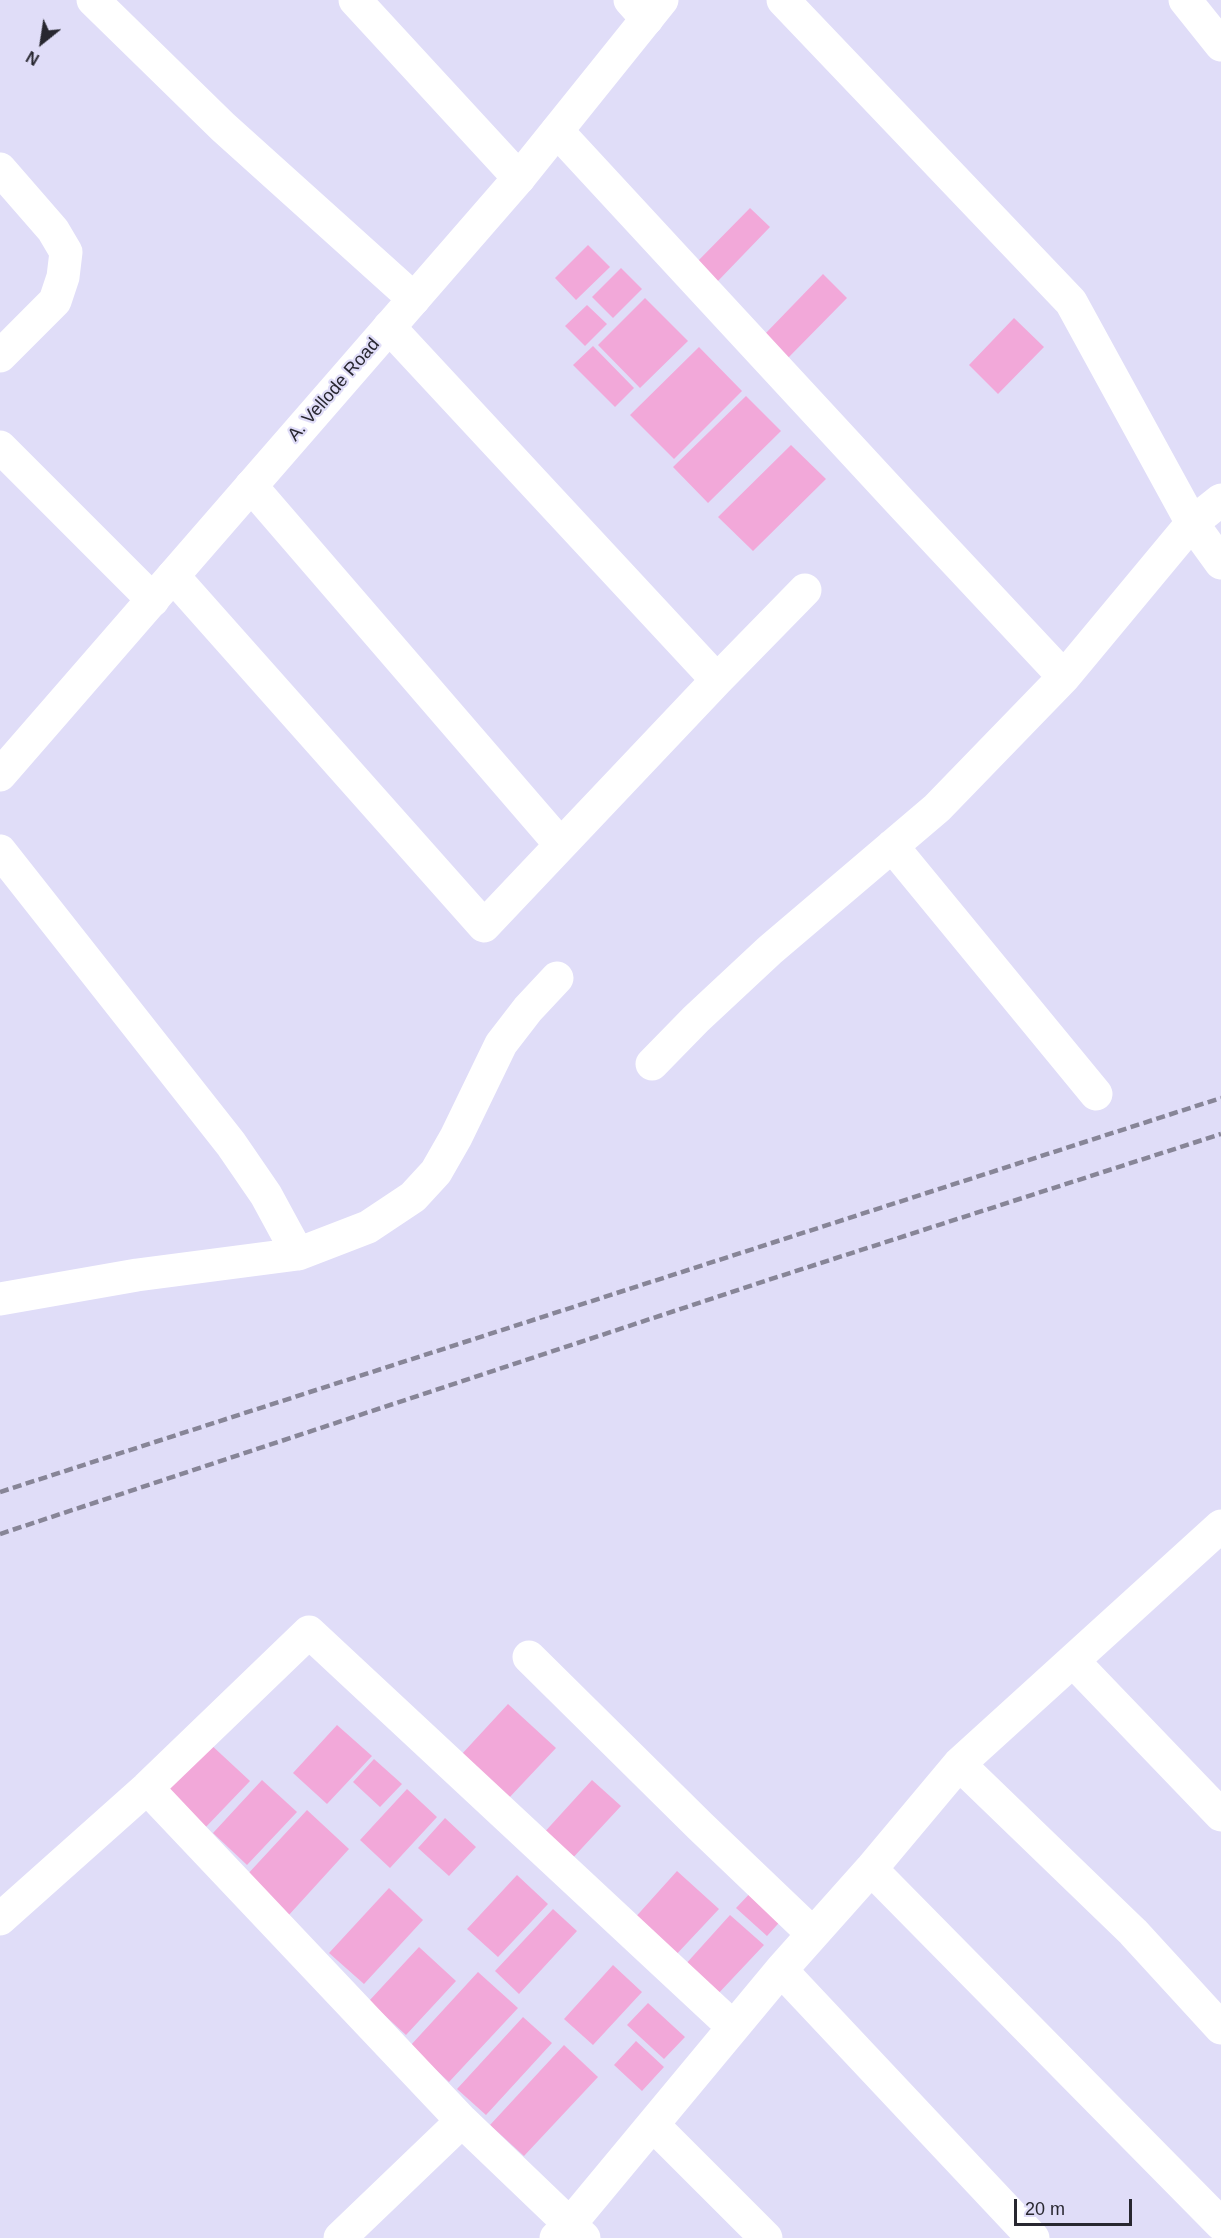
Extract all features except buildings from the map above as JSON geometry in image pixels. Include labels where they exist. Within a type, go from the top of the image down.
[{"type":"street","points":[[93,0],[223,127],[414,299]]},
{"type":"street","points":[[355,0],[519,178]]},
{"type":"street","points":[[783,0],[1071,302],[1192,523],[1221,563]]},
{"type":"street","points":[[1185,0],[1221,45]]},
{"type":"street","name":"A. Vellode Road","points":[[0,775],[519,178],[557,131],[646,6]]},
{"type":"street","points":[[557,131],[1064,676]]},
{"type":"street","points":[[0,169],[53,230],[66,252],[63,277],[55,300],[0,356]]},
{"type":"street","points":[[389,327],[717,680]]},
{"type":"street","points":[[0,447],[163,588],[484,926],[805,590]]},
{"type":"street","points":[[251,486],[561,844]]},
{"type":"street","points":[[652,1064],[696,1019],[762,958],[937,808],[1064,676],[1192,523],[1221,500]]},
{"type":"street","points":[[892,846],[1096,1094]]},
{"type":"street","points":[[0,851],[231,1143],[266,1194],[298,1254]]},
{"type":"street","points":[[0,1299],[136,1275],[298,1254],[368,1227],[413,1197],[436,1172],[456,1137],[501,1044],[528,1009],[557,978]]},
{"type":"street","points":[[147,1788],[570,2233],[652,2125],[733,2027],[959,1764],[1073,1661],[1215,1543]]},
{"type":"street","points":[[0,1919],[147,1788],[309,1632],[733,2027]]},
{"type":"street","points":[[529,1657],[813,1934]]},
{"type":"street","points":[[1073,1661],[1221,1815]]},
{"type":"street","points":[[959,1764],[1133,1932],[1221,2028]]},
{"type":"street","points":[[871,1869],[1221,2224]]},
{"type":"street","points":[[781,1970],[1034,2238]]},
{"type":"street","points":[[340,2238],[462,2121]]},
{"type":"street","points":[[652,2125],[766,2238]]},
{"type":"railway","points":[[0,1492],[1221,1098]]},
{"type":"railway","points":[[0,1534],[765,1281],[1221,1134]]}]
